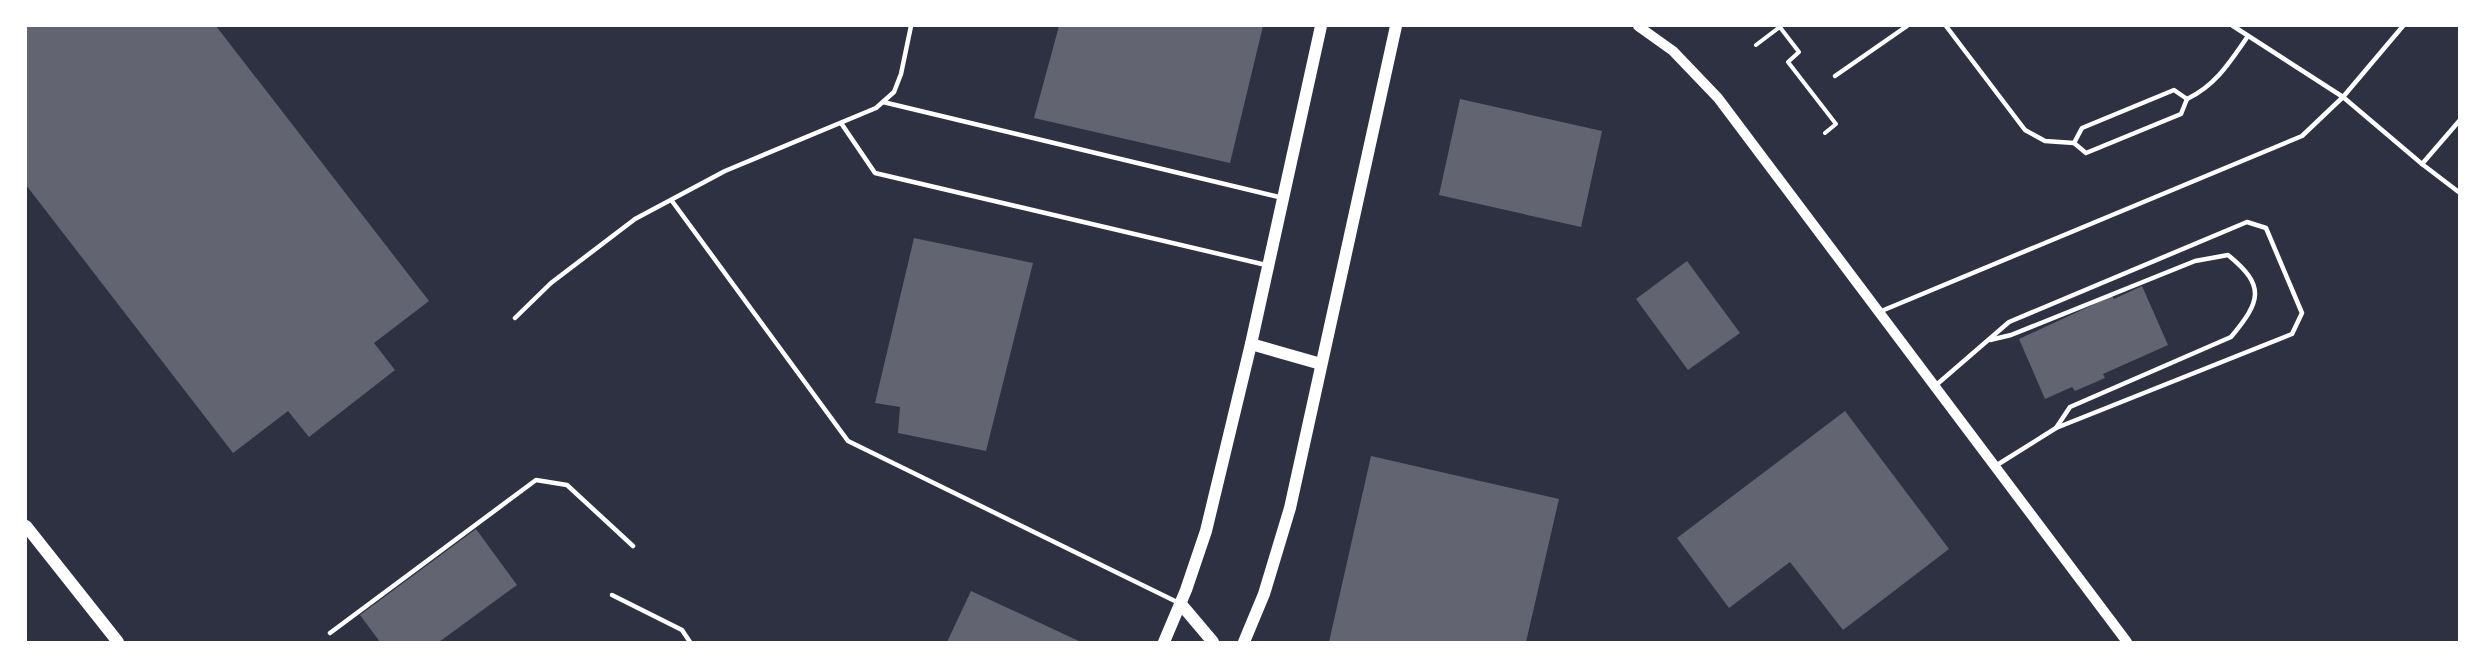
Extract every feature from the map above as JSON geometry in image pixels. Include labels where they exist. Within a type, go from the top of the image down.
[{"type":"main road","points":[[1164,642],[1206,531],[1251,344],[1321,26]]},
{"type":"main road","points":[[1244,642],[1277,557],[1290,508],[1396,26]]},
{"type":"main road","points":[[1251,344],[1321,364]]},
{"type":"main road","points":[[26,526],[118,642]]},
{"type":"main road","points":[[1180,603],[1213,642]]},
{"type":"street","points":[[1638,26],[1673,51],[1718,98],[2127,642]]},
{"type":"lane","points":[[515,318],[551,283],[635,219],[725,171],[876,108],[894,92],[901,74],[911,26]]},
{"type":"lane","points":[[1835,76],[1907,26]]},
{"type":"lane","points":[[1946,26],[2025,130],[2045,141],[2074,143],[2086,153],[2181,114],[2187,99],[2215,81],[2248,36]]},
{"type":"lane","points":[[2233,26],[2343,97],[2421,164],[2460,193]]},
{"type":"lane","points":[[1879,312],[2302,136],[2343,97],[2403,26]]},
{"type":"lane","points":[[2074,143],[2082,128],[2174,90],[2187,99]]},
{"type":"lane","points":[[883,102],[1283,198]]},
{"type":"lane","points":[[2421,164],[2460,120]]},
{"type":"lane","points":[[842,123],[874,173],[1267,265]]},
{"type":"lane","points":[[672,201],[848,441],[1180,603]]},
{"type":"lane","points":[[1935,386],[2008,322],[2247,222],[2266,228],[2302,313],[2292,334],[2056,428],[1994,467]]},
{"type":"lane","points":[[1987,341],[2011,335],[2195,261],[2228,255],[2245,269],[2254,281],[2255,296],[2247,317],[2231,337],[2070,407],[2056,428]]},
{"type":"lane","points":[[330,633],[536,480],[567,485],[633,546]]},
{"type":"lane","points":[[612,595],[682,630],[690,642]]},
{"type":"path","points":[[1756,45],[1780,26],[1799,52],[1788,62],[1836,124],[1825,133]]},
{"type":"building","points":[[26,26],[216,26],[429,301],[374,343],[395,370],[309,437],[288,411],[233,453],[26,185]]},
{"type":"building","points":[[1059,26],[1263,26],[1230,163],[1034,118]]},
{"type":"building","points":[[1460,99],[1602,131],[1581,227],[1439,195]]},
{"type":"building","points":[[914,238],[1033,263],[986,451],[898,433],[900,407],[875,403]]},
{"type":"building","points":[[1687,261],[1740,333],[1688,370],[1636,299]]},
{"type":"building","points":[[2142,286],[2168,345],[2103,374],[2105,378],[2075,391],[2072,387],[2045,399],[2019,339],[2112,296],[2114,299]]},
{"type":"building","points":[[1845,411],[1949,549],[1843,630],[1790,562],[1729,608],[1677,538]]},
{"type":"building","points":[[1371,456],[1559,499],[1526,642],[1329,642]]},
{"type":"building","points":[[476,529],[517,585],[439,642],[380,642],[360,615]]},
{"type":"building","points":[[971,591],[1081,642],[947,642]]}]
